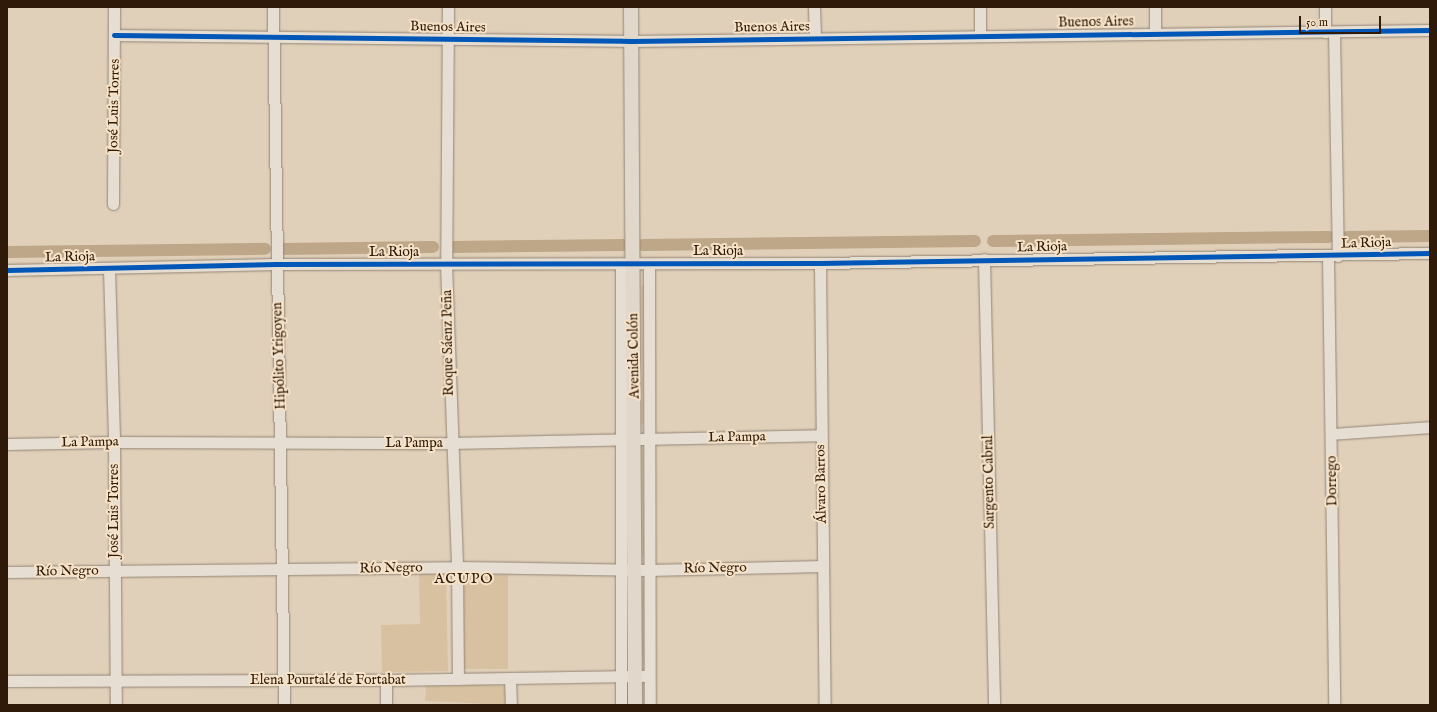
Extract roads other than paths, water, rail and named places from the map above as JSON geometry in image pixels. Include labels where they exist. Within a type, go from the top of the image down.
[{"type":"main road","name":"Avenida Colón","points":[[631,7],[632,41],[627,264],[635,438],[635,569],[628,676],[635,705]]},
{"type":"street","name":"José Luis Torres","points":[[113,204],[114,7]]},
{"type":"street","name":"Hipólito Yrigoyen","points":[[274,7],[276,264],[282,442],[284,705]]},
{"type":"street","name":"Roque Sáenz Peña","points":[[448,7],[449,38],[446,264],[450,443],[456,567],[458,679]]},
{"type":"street","points":[[814,7],[815,38]]},
{"type":"street","points":[[980,7],[980,36]]},
{"type":"street","points":[[1155,7],[1155,34]]},
{"type":"street","name":"Dorrego","points":[[1325,7],[1330,32],[1333,256],[1331,434],[1334,705]]},
{"type":"street","name":"Buenos Aires","points":[[114,35],[632,41],[1430,30]]},
{"type":"street","name":"La Rioja","points":[[7,270],[109,269],[276,264],[820,263],[984,259],[1333,256],[1430,253]]},
{"type":"street","name":"Sargento Cabral","points":[[984,259],[994,705]]},
{"type":"street","name":"Álvaro Barros","points":[[820,263],[820,435],[824,705]]},
{"type":"street","name":"Avenida Colón","points":[[635,438],[649,264]]},
{"type":"street","name":"José Luis Torres","points":[[109,269],[114,442],[116,705]]},
{"type":"street","points":[[1331,434],[1430,427]]},
{"type":"street","name":"La Pampa","points":[[7,444],[114,442],[450,443],[820,435]]},
{"type":"street","name":"Río Negro","points":[[7,572],[456,567],[635,569],[823,566]]},
{"type":"street","name":"Avenida Colón","points":[[635,569],[649,676],[650,705]]},
{"type":"street","name":"Avenida Colón","points":[[621,705],[628,676]]},
{"type":"street","name":"Elena Pourtalé de Fortabat","points":[[7,681],[115,679],[386,680],[649,676]]},
{"type":"street","points":[[510,678],[511,705]]},
{"type":"street","points":[[386,680],[386,705]]},
{"type":"waterway","points":[[1347,237],[1430,236]]},
{"type":"waterway","points":[[993,241],[1329,237]]},
{"type":"waterway","points":[[643,245],[975,241]]},
{"type":"waterway","points":[[451,247],[623,245]]},
{"type":"waterway","points":[[283,249],[433,247]]},
{"type":"waterway","points":[[7,252],[265,249]]},
{"type":"district","name":"ACUPO","points":[[464,579]]}]
